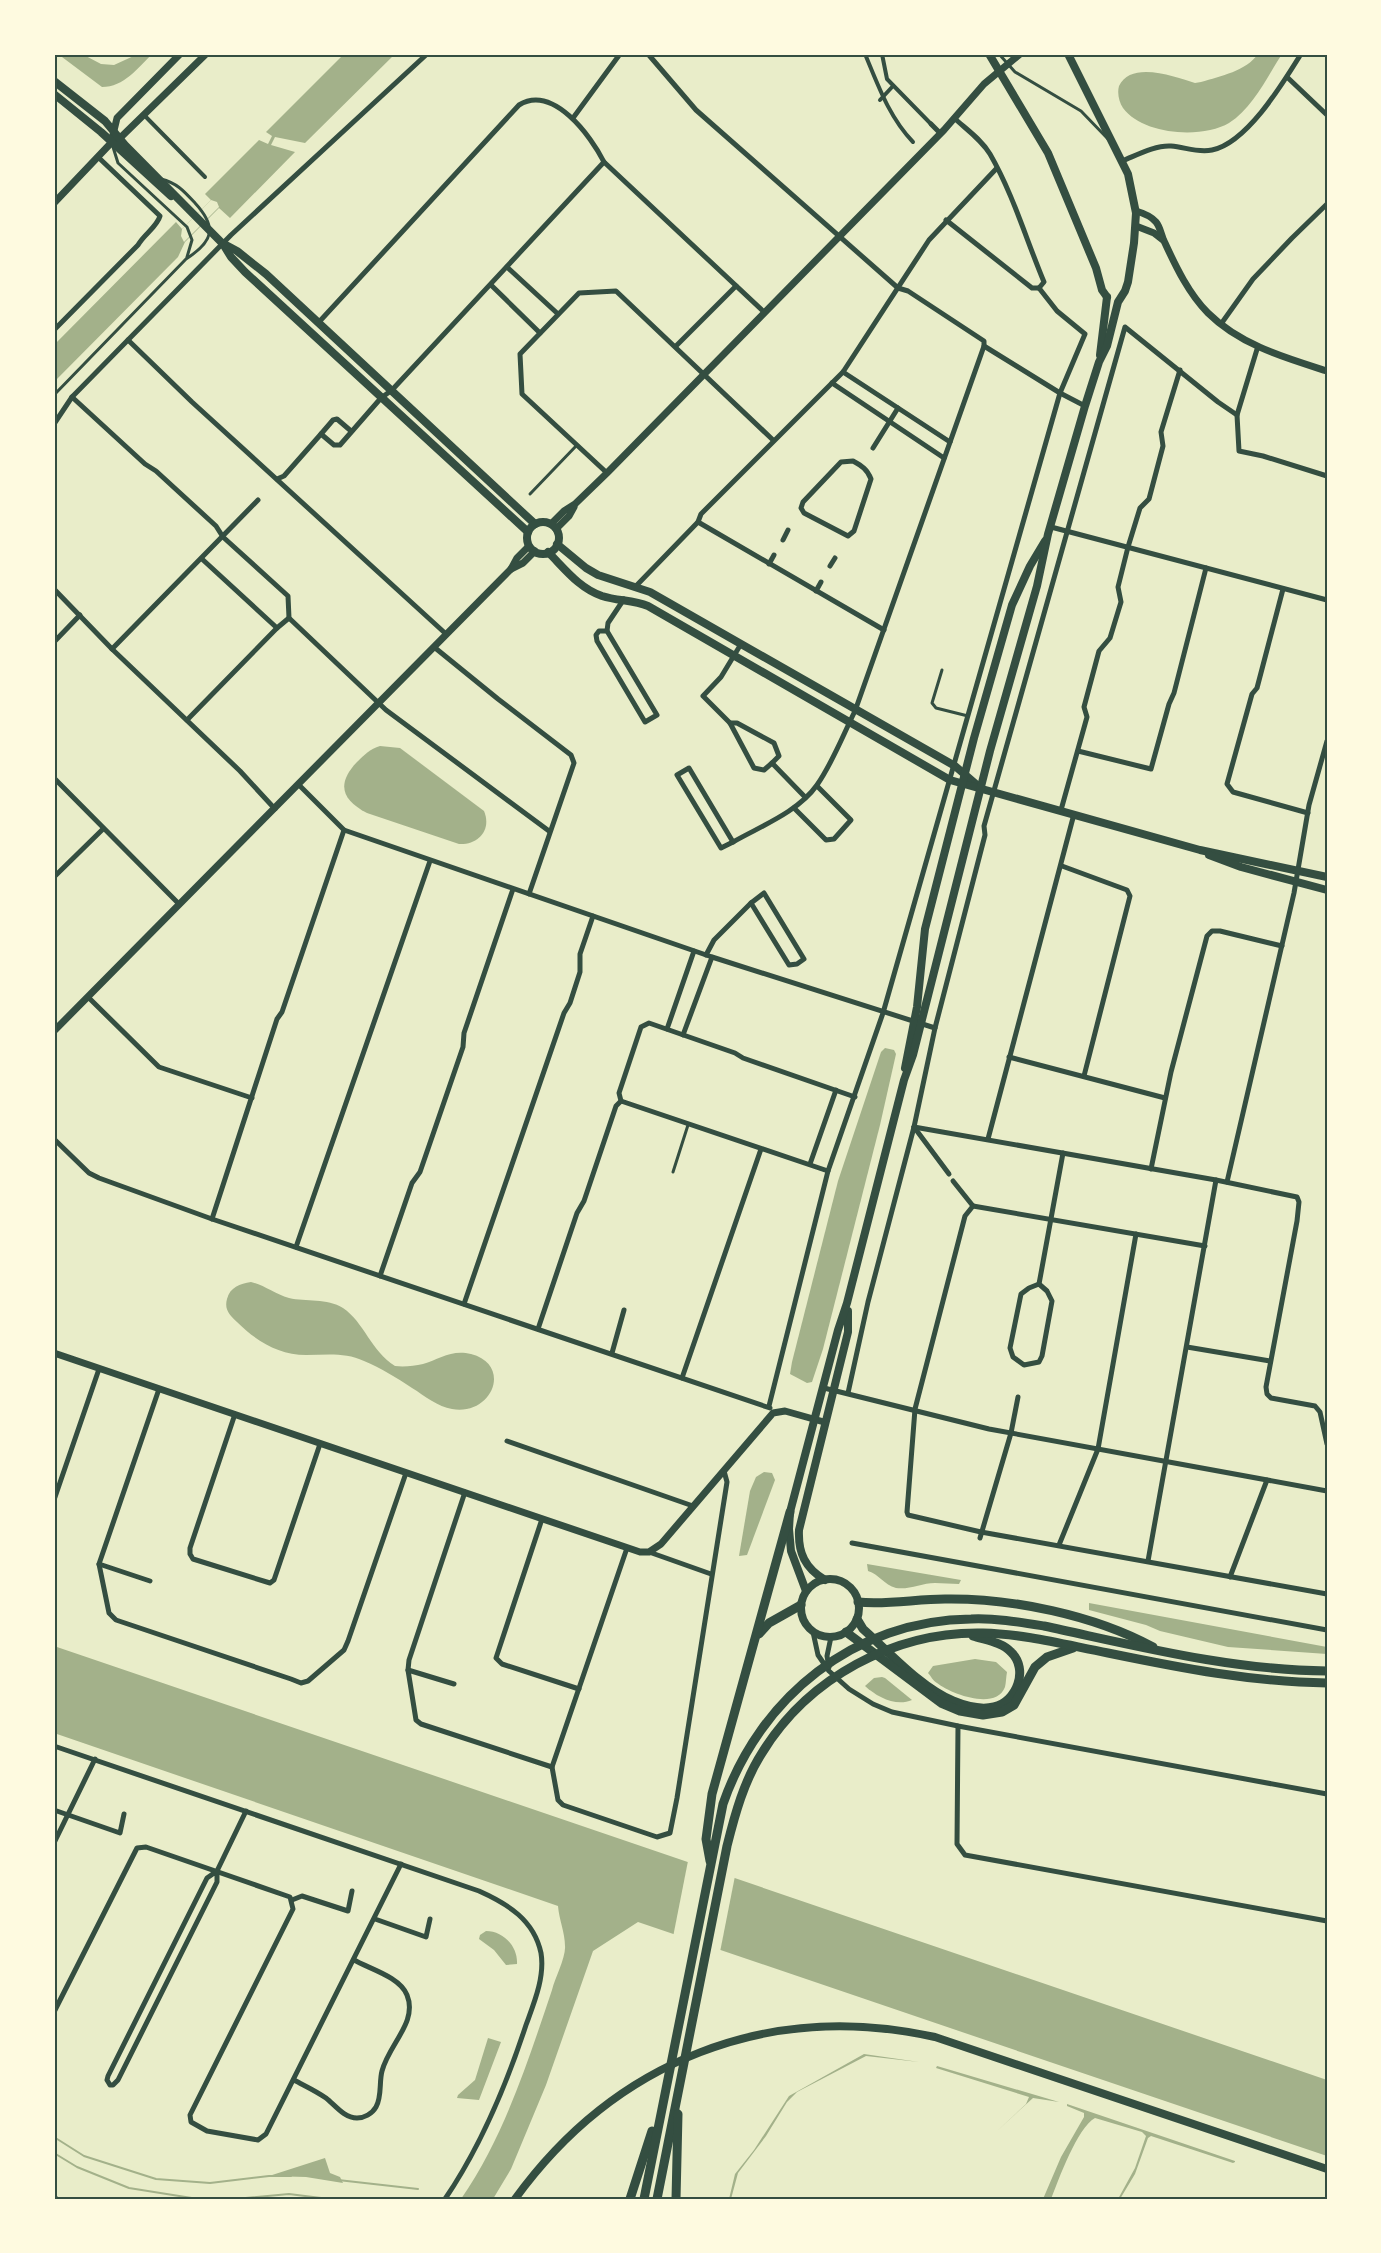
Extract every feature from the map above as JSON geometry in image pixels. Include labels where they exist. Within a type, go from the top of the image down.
[{"type":"highway","points":[[644,2199],[711,1863],[710,1840],[714,1788],[790,1512]]},
{"type":"highway","points":[[858,1602],[946,1599],[986,1601],[1035,1608],[1130,1634],[1163,1652]]},
{"type":"highway","points":[[756,1639],[770,1623],[801,1605]]},
{"type":"highway","points":[[856,1619],[863,1629],[937,1693],[972,1707],[987,1708],[1000,1705],[1011,1697],[1017,1686],[1019,1672],[1016,1659],[1010,1651],[996,1643],[965,1633]]},
{"type":"highway","points":[[710,1840],[745,1753],[778,1708],[807,1680],[853,1649],[887,1634],[921,1624],[946,1620],[991,1619],[1044,1626],[1231,1665],[1327,1671]]},
{"type":"highway","points":[[846,1632],[941,1703],[960,1711],[982,1715],[1002,1712],[1014,1705],[1020,1698],[1035,1667],[1047,1657],[1061,1650],[1079,1647]]},
{"type":"highway","points":[[657,2199],[727,1846],[744,1790],[761,1755],[790,1715],[817,1690],[857,1664],[901,1645],[935,1636],[965,1633],[1016,1636],[1221,1676],[1278,1682],[1327,1683]]},
{"type":"highway","points":[[630,2199],[666,2089]]},
{"type":"highway","points":[[676,2199],[678,2095]]},
{"type":"main road","points":[[989,54],[1048,153],[1096,268],[1102,290],[1107,297],[1113,299],[1120,297]]},
{"type":"main road","points":[[917,1023],[1037,586],[1049,530],[1099,362],[1107,346],[1120,297],[1128,282],[1136,226],[1131,181],[1068,54]]},
{"type":"main road","points":[[54,81],[99,115],[180,202],[195,216],[205,221],[210,231],[245,272],[528,532]]},
{"type":"main road","points":[[54,94],[170,196],[180,202]]},
{"type":"main road","points":[[223,244],[237,250],[261,269],[536,524]]},
{"type":"main road","points":[[1099,362],[1107,297]]},
{"type":"main road","points":[[548,552],[557,544],[559,537],[553,526],[543,522],[536,524],[528,532],[527,539],[532,548],[548,552],[585,588],[605,597],[624,599],[648,606],[950,780],[1200,850],[1327,877]]},
{"type":"main road","points":[[806,1592],[790,1551],[790,1512],[847,1304],[904,1080],[913,1055],[925,929],[964,774],[1012,605],[1049,530]]},
{"type":"main road","points":[[557,544],[598,575],[636,586],[955,766],[980,788]]},
{"type":"main road","points":[[1200,850],[1218,859],[1327,890]]},
{"type":"main road","points":[[825,1580],[807,1567],[801,1555],[799,1530],[848,1332],[847,1304]]},
{"type":"main road","points":[[825,1580],[837,1580],[846,1585],[854,1592],[858,1602],[856,1619],[846,1632],[831,1637],[813,1632],[803,1621],[801,1605],[806,1592],[815,1583],[825,1580]]},
{"type":"main road","points":[[515,2199],[555,2149],[595,2112],[622,2092],[662,2068],[707,2049],[753,2036],[795,2029],[835,2026],[877,2028],[946,2040],[1327,2169]]},
{"type":"street","points":[[111,143],[117,118],[180,54]]},
{"type":"street","points":[[54,203],[111,143],[120,139],[206,54]]},
{"type":"street","points":[[54,424],[72,397],[223,244],[427,54]]},
{"type":"street","points":[[573,118],[620,54]]},
{"type":"street","points":[[648,54],[696,110],[898,288],[908,291],[984,341],[855,711],[817,786],[794,807],[733,842],[720,848],[677,775],[689,768],[733,842]]},
{"type":"street","points":[[865,54],[881,99],[904,133],[913,142]]},
{"type":"street","points":[[882,54],[887,79],[935,128]]},
{"type":"street","points":[[553,526],[564,511],[575,504],[607,473],[839,237],[935,128],[954,118],[984,84],[1020,54]]},
{"type":"street","points":[[1122,161],[1160,147],[1170,146],[1194,151],[1225,146],[1240,136],[1287,77],[1301,54]]},
{"type":"street","points":[[1287,77],[1327,116]]},
{"type":"street","points":[[881,99],[893,86]]},
{"type":"street","points":[[319,322],[519,105],[527,100],[550,103],[573,118],[594,142],[604,162],[764,312]]},
{"type":"street","points":[[144,115],[206,177]]},
{"type":"street","points":[[954,118],[989,153],[1013,201],[1044,282],[1040,288]]},
{"type":"street","points":[[54,330],[138,245],[159,220],[160,216],[98,157]]},
{"type":"street","points":[[321,434],[334,445],[340,445],[381,398],[392,390],[604,162]]},
{"type":"street","points":[[636,586],[698,522],[701,514],[843,372],[929,240],[996,169]]},
{"type":"street","points":[[1221,324],[1254,279],[1292,237],[1327,204]]},
{"type":"street","points":[[1136,211],[1154,220],[1195,297],[1221,324],[1258,346],[1327,371]]},
{"type":"street","points":[[946,220],[1032,288],[1040,288]]},
{"type":"street","points":[[1136,226],[1154,232],[1164,241]]},
{"type":"street","points":[[507,267],[558,314]]},
{"type":"street","points":[[491,285],[540,333]]},
{"type":"street","points":[[676,346],[736,286]]},
{"type":"street","points":[[649,1552],[661,1544],[724,1471],[771,1410],[772,1395],[828,1171],[883,1013],[1060,393],[1085,334],[1057,311],[1040,288]]},
{"type":"street","points":[[607,473],[522,394],[520,354],[579,293],[616,291],[773,440]]},
{"type":"street","points":[[848,1393],[868,1302],[914,1127],[935,1028],[994,792],[1125,327],[1237,415]]},
{"type":"street","points":[[128,340],[446,634]]},
{"type":"street","points":[[984,345],[1085,406]]},
{"type":"street","points":[[1258,346],[1237,415],[1239,451],[1327,476]]},
{"type":"street","points":[[1061,810],[1087,717],[1084,707],[1099,651],[1110,638],[1121,602],[1118,587],[1128,547],[1140,508],[1149,499],[1163,446],[1161,432],[1180,370]]},
{"type":"street","points":[[843,372],[950,442]]},
{"type":"street","points":[[832,383],[944,458]]},
{"type":"street","points":[[72,397],[216,526],[223,537],[288,596],[289,618],[379,702],[549,831]]},
{"type":"street","points":[[873,448],[898,408]]},
{"type":"street","points":[[277,479],[284,476],[333,420],[337,419],[351,431]]},
{"type":"street","points":[[798,514],[803,502],[841,462],[863,463],[871,480],[854,531],[846,538],[804,513],[801,508]]},
{"type":"street","points":[[112,649],[258,500]]},
{"type":"street","points":[[698,522],[884,630]]},
{"type":"street","points":[[783,540],[789,530]]},
{"type":"street","points":[[1049,530],[1068,532],[1128,547],[1327,600]]},
{"type":"street","points":[[54,1031],[511,569],[523,563],[532,548]]},
{"type":"street","points":[[769,564],[774,555]]},
{"type":"street","points":[[830,566],[835,558]]},
{"type":"street","points":[[202,559],[277,628]]},
{"type":"street","points":[[1078,752],[1151,770],[1208,568]]},
{"type":"street","points":[[816,591],[821,582]]},
{"type":"street","points":[[54,589],[112,649],[240,771],[275,810]]},
{"type":"street","points":[[1283,589],[1257,688],[1252,694],[1227,784],[1233,792],[1308,813]]},
{"type":"street","points":[[607,631],[599,631],[596,635],[597,641],[645,723],[657,715],[607,631],[608,623],[624,599]]},
{"type":"street","points":[[54,642],[80,615]]},
{"type":"street","points":[[187,720],[289,618]]},
{"type":"street","points":[[730,723],[737,723],[774,743],[778,756],[764,770],[754,768],[730,723],[703,696],[721,677],[741,644]]},
{"type":"street","points":[[434,647],[489,693],[571,754],[574,763],[529,894]]},
{"type":"street","points":[[1227,1182],[1296,882],[1308,813],[1327,741]]},
{"type":"street","points":[[772,763],[805,797]]},
{"type":"street","points":[[54,778],[179,904]]},
{"type":"street","points":[[299,785],[344,830],[694,951],[935,1028]]},
{"type":"street","points":[[794,807],[826,840],[834,839],[851,820],[817,786]]},
{"type":"street","points":[[988,1139],[1074,814]]},
{"type":"street","points":[[54,877],[103,829]]},
{"type":"street","points":[[212,1219],[277,1019],[282,1012],[344,830]]},
{"type":"street","points":[[296,1247],[430,861]]},
{"type":"street","points":[[1062,866],[1127,890],[1130,896],[1084,1076]]},
{"type":"street","points":[[380,1276],[412,1183],[420,1172],[463,1047],[464,1033],[513,889]]},
{"type":"street","points":[[683,1035],[714,940],[751,903],[764,893],[804,959],[797,964],[789,965],[751,903]]},
{"type":"street","points":[[464,1304],[564,1013],[570,1003],[580,972],[580,954],[593,916]]},
{"type":"street","points":[[1151,1169],[1165,1098],[1207,936],[1212,931],[1220,931],[1281,946]]},
{"type":"street","points":[[667,1029],[694,951]]},
{"type":"street","points":[[88,997],[159,1067],[252,1098]]},
{"type":"street","points":[[621,1101],[619,1093],[641,1027],[650,1023],[855,1097]]},
{"type":"street","points":[[1009,1057],[1165,1098]]},
{"type":"street","points":[[810,1164],[836,1090]]},
{"type":"street","points":[[538,1329],[577,1213],[584,1202],[616,1106],[621,1101]]},
{"type":"street","points":[[621,1101],[828,1171]]},
{"type":"street","points":[[914,1127],[1227,1182],[1297,1197],[1299,1202],[1266,1388],[1270,1398],[1315,1406],[1320,1412],[1327,1444]]},
{"type":"street","points":[[914,1127],[949,1174]]},
{"type":"street","points":[[54,1139],[94,1176],[212,1219],[682,1377],[771,1410],[784,1411],[824,1422]]},
{"type":"street","points":[[682,1377],[761,1149]]},
{"type":"street","points":[[1039,1284],[1063,1153]]},
{"type":"street","points":[[1148,1561],[1216,1180]]},
{"type":"street","points":[[953,1181],[973,1206],[1205,1246]]},
{"type":"street","points":[[973,1206],[965,1216],[915,1410],[907,1512],[911,1516],[981,1535],[1059,1545],[1327,1594]]},
{"type":"street","points":[[1059,1545],[1098,1449],[1136,1234]]},
{"type":"street","points":[[1039,1284],[1053,1301],[1042,1356],[1039,1362],[1024,1365],[1013,1357],[1010,1348],[1021,1294],[1039,1284]]},
{"type":"street","points":[[612,1353],[624,1310]]},
{"type":"street","points":[[1187,1347],[1270,1361]]},
{"type":"street","points":[[54,1353],[627,1548],[649,1552],[711,1574]]},
{"type":"street","points":[[54,1500],[99,1369]]},
{"type":"street","points":[[824,1388],[965,1423],[1327,1491]]},
{"type":"street","points":[[159,1389],[99,1564],[109,1613],[116,1620],[301,1683],[308,1681],[344,1650],[406,1473]]},
{"type":"street","points":[[981,1535],[1011,1432],[1018,1397]]},
{"type":"street","points":[[235,1414],[190,1548],[193,1559],[265,1582],[270,1583],[274,1580],[320,1444]]},
{"type":"street","points":[[507,1441],[693,1506]]},
{"type":"street","points":[[627,1548],[552,1767],[558,1800],[563,1805],[657,1837],[670,1833],[672,1827],[727,1482],[724,1471]]},
{"type":"street","points":[[1230,1577],[1267,1480]]},
{"type":"street","points":[[465,1492],[409,1659],[408,1670],[416,1720],[421,1724],[552,1767]]},
{"type":"street","points":[[542,1519],[496,1658],[502,1664],[579,1689]]},
{"type":"street","points":[[852,1543],[1327,1630]]},
{"type":"street","points":[[975,1565],[976,1557]]},
{"type":"street","points":[[99,1564],[150,1581]]},
{"type":"street","points":[[813,1632],[818,1655],[829,1671],[849,1689],[873,1704],[892,1712],[1327,1794]]},
{"type":"street","points":[[829,1671],[827,1656],[831,1637]]},
{"type":"street","points":[[408,1670],[454,1684]]},
{"type":"street","points":[[958,1726],[957,1844],[965,1855],[1327,1921]]},
{"type":"street","points":[[54,1746],[480,1891],[503,1901],[527,1923],[536,1937],[541,1954],[542,1966],[536,1995],[500,2095],[463,2170],[445,2199]]},
{"type":"street","points":[[54,1843],[94,1759]]},
{"type":"street","points":[[54,1810],[120,1833],[124,1814]]},
{"type":"street","points":[[217,1871],[207,1878],[108,2076],[107,2080],[110,2085],[118,2080],[217,1882],[217,1871],[246,1811]]},
{"type":"street","points":[[54,2012],[137,1848],[146,1847],[287,1895],[292,1900],[293,1909],[190,2115],[191,2122],[207,2131],[254,2140],[263,2138],[401,1864]]},
{"type":"street","points":[[292,1900],[302,1896],[348,1911],[352,1891]]},
{"type":"street","points":[[375,1919],[426,1937],[430,1919]]},
{"type":"street","points":[[294,2080],[326,2098],[351,2117],[365,2116],[376,2107],[379,2101],[382,2070],[393,2044],[408,2020],[409,2003],[404,1988],[397,1982],[354,1960]]},
{"type":"lane","points":[[999,54],[1008,66],[1081,111],[1114,145]]},
{"type":"lane","points":[[111,143],[118,163],[186,225],[191,236],[191,245],[186,259]]},
{"type":"lane","points":[[159,178],[177,183],[201,210],[205,221]]},
{"type":"lane","points":[[54,395],[202,245],[210,231]]},
{"type":"lane","points":[[530,494],[578,445]]},
{"type":"lane","points":[[942,670],[933,703],[936,708],[968,716]]},
{"type":"lane","points":[[673,1172],[689,1124]]},
{"type":"shaded area","points":[[58,54],[82,54],[101,64],[114,65],[138,54],[152,54],[124,80],[102,87]]},
{"type":"shaded area","points":[[344,54],[395,54],[305,143],[275,137],[271,145],[295,152],[230,218],[219,208],[185,242],[178,257],[54,382],[54,345],[176,222],[182,229],[211,200],[205,194],[259,140],[268,144],[272,136],[266,132]]},
{"type":"shaded area","points":[[1258,54],[1282,54],[1259,92],[1245,109],[1238,117],[1218,128],[1189,132],[1158,129],[1132,117],[1119,100],[1119,86],[1125,78],[1133,74],[1154,72],[1195,83],[1240,69]]},
{"type":"shaded area","points":[[380,746],[400,748],[484,811],[486,824],[482,835],[472,842],[459,844],[367,813],[352,803],[345,791],[346,777],[362,757]]},
{"type":"shaded area","points":[[885,1048],[894,1050],[896,1054],[880,1125],[823,1349],[812,1382],[807,1383],[790,1374],[792,1362],[838,1181],[881,1052]]},
{"type":"shaded area","points":[[251,1282],[289,1298],[323,1301],[343,1308],[357,1321],[380,1353],[395,1366],[423,1364],[458,1353],[471,1354],[484,1360],[491,1368],[494,1378],[492,1388],[487,1398],[478,1405],[466,1409],[452,1409],[437,1404],[389,1373],[357,1358],[286,1353],[277,1350],[244,1329],[228,1312],[226,1303],[230,1292],[239,1285]]},
{"type":"shaded area","points":[[764,1472],[772,1473],[775,1480],[747,1555],[739,1556],[750,1491],[756,1477]]},
{"type":"shaded area","points":[[867,1564],[961,1580],[959,1584],[930,1583],[896,1588],[868,1571]]},
{"type":"shaded area","points":[[1089,1603],[1327,1647],[1327,1654],[1228,1647],[1160,1631],[1089,1610]]},
{"type":"shaded area","points":[[54,1646],[1327,2080],[1327,2156],[638,1922],[593,1951],[546,2085],[511,2169],[493,2199],[461,2199],[490,2150],[514,2098],[562,1962],[565,1941],[558,1906],[54,1733]]},
{"type":"shaded area","points":[[975,1659],[996,1662],[1007,1672],[1005,1687],[1000,1694],[993,1698],[983,1699],[962,1695],[936,1682],[928,1673],[933,1666]]},
{"type":"shaded area","points":[[882,1677],[912,1700],[893,1702],[875,1694],[865,1686],[874,1678]]},
{"type":"shaded area","points":[[486,1931],[498,1934],[508,1941],[515,1951],[517,1964],[506,1965],[494,1950],[479,1939],[480,1935]]},
{"type":"shaded area","points":[[488,2038],[501,2042],[479,2100],[457,2098],[475,2080]]},
{"type":"shaded area","points":[[864,2054],[919,2062],[866,2056],[797,2092],[787,2102],[766,2136],[738,2173],[731,2199],[729,2199],[735,2174],[754,2150],[789,2096]]},
{"type":"shaded area","points":[[937,2066],[1059,2102],[1033,2098],[996,2132],[1026,2104],[1029,2097],[936,2068]]},
{"type":"shaded area","points":[[1067,2104],[1235,2162],[1151,2136],[1148,2138],[1135,2174],[1118,2199],[1135,2168],[1146,2136],[1142,2132],[1095,2118],[1075,2143],[1051,2199],[1043,2199],[1061,2157],[1084,2117],[1084,2113]]},
{"type":"shaded area","points":[[325,2158],[330,2173],[340,2177],[343,2183],[306,2177],[269,2176]]},
{"type":"pier","points":[[211,200],[217,202],[219,207],[184,242],[181,236],[182,229]]},
{"type":"pier","points":[[688,1861],[735,1876],[720,1952],[673,1937]]},
{"type":"waterway","points":[[54,2137],[84,2156],[156,2179],[210,2183],[269,2176],[291,2176]]},
{"type":"waterway","points":[[54,2153],[77,2167],[129,2188],[198,2199]]},
{"type":"waterway","points":[[338,2180],[418,2189]]},
{"type":"waterway","points":[[235,2199],[289,2194],[329,2199]]}]
